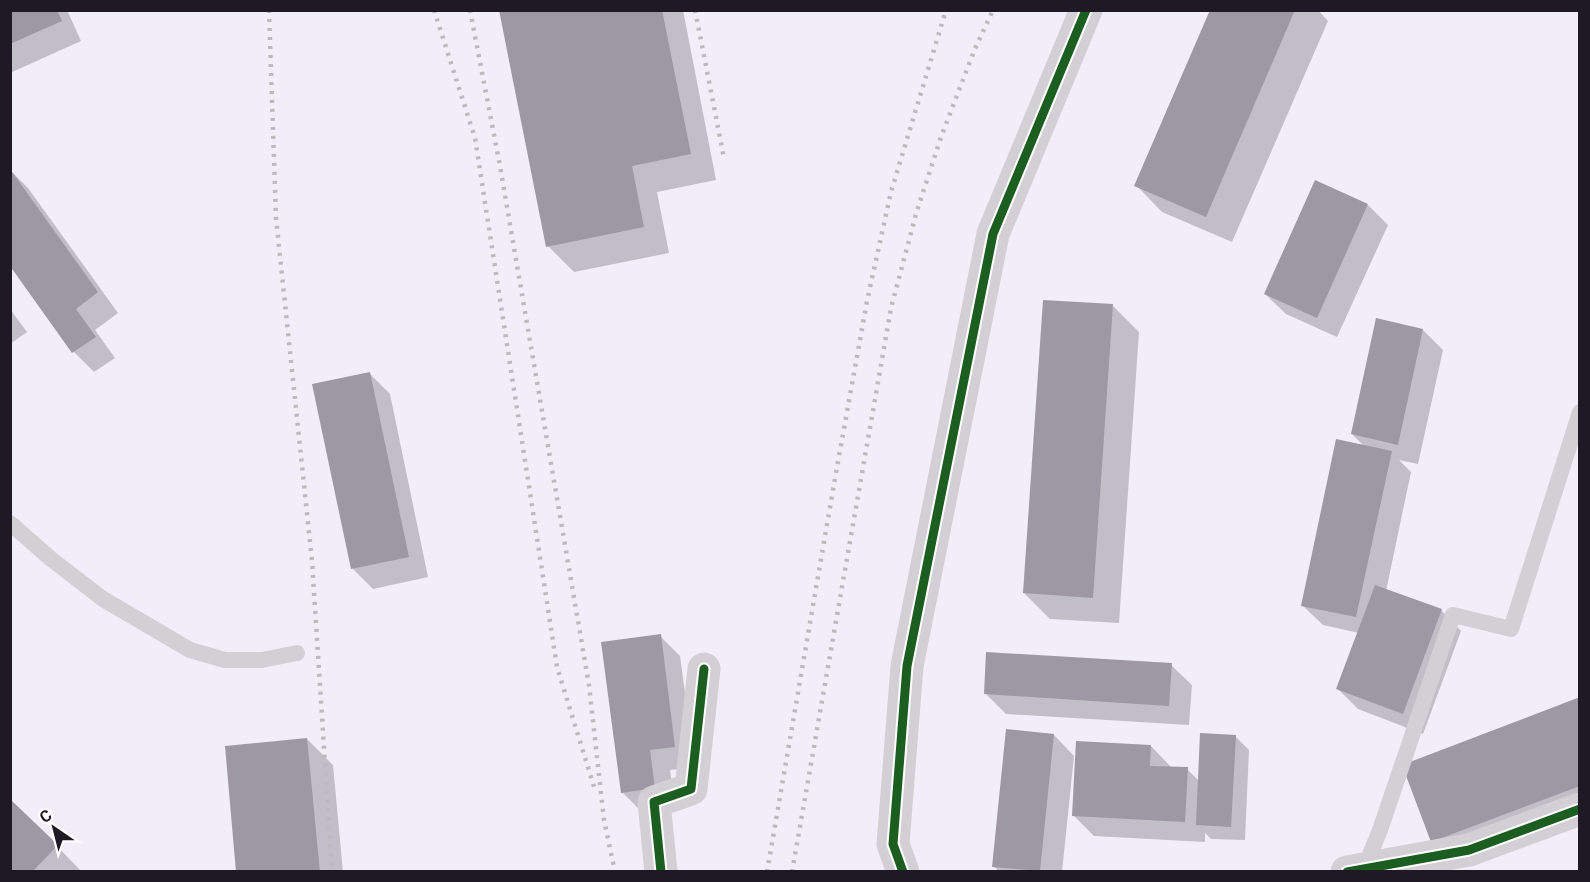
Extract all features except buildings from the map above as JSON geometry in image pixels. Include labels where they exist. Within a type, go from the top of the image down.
[{"type":"street","points":[[903,872],[893,844],[907,666],[993,234],[1086,10]]},
{"type":"street","points":[[661,872],[654,802],[691,789],[704,669]]},
{"type":"street","points":[[1356,870],[1441,864],[1469,850],[1580,809]]},
{"type":"lane","points":[[1356,870],[1380,830],[1453,615],[1510,629],[1580,412]]},
{"type":"lane","points":[[10,523],[51,559],[103,599],[190,650],[225,660],[262,660],[297,653]]},
{"type":"railway","points":[[269,10],[276,218],[312,561],[332,872]]},
{"type":"railway","points":[[434,10],[475,138],[557,667],[595,790]]},
{"type":"railway","points":[[470,10],[500,166],[589,685],[604,820],[615,872]]},
{"type":"railway","points":[[695,10],[724,158]]},
{"type":"railway","points":[[767,872],[867,301],[891,192],[946,10]]},
{"type":"railway","points":[[792,872],[891,308],[916,214],[941,137],[974,51],[993,10]]},
{"type":"cycle path","points":[[903,872],[893,844],[907,666],[993,234],[1086,10]]},
{"type":"cycle path","points":[[661,872],[654,802],[691,789],[704,669]]},
{"type":"cycle path","points":[[1347,872],[1469,850],[1580,809]]}]
